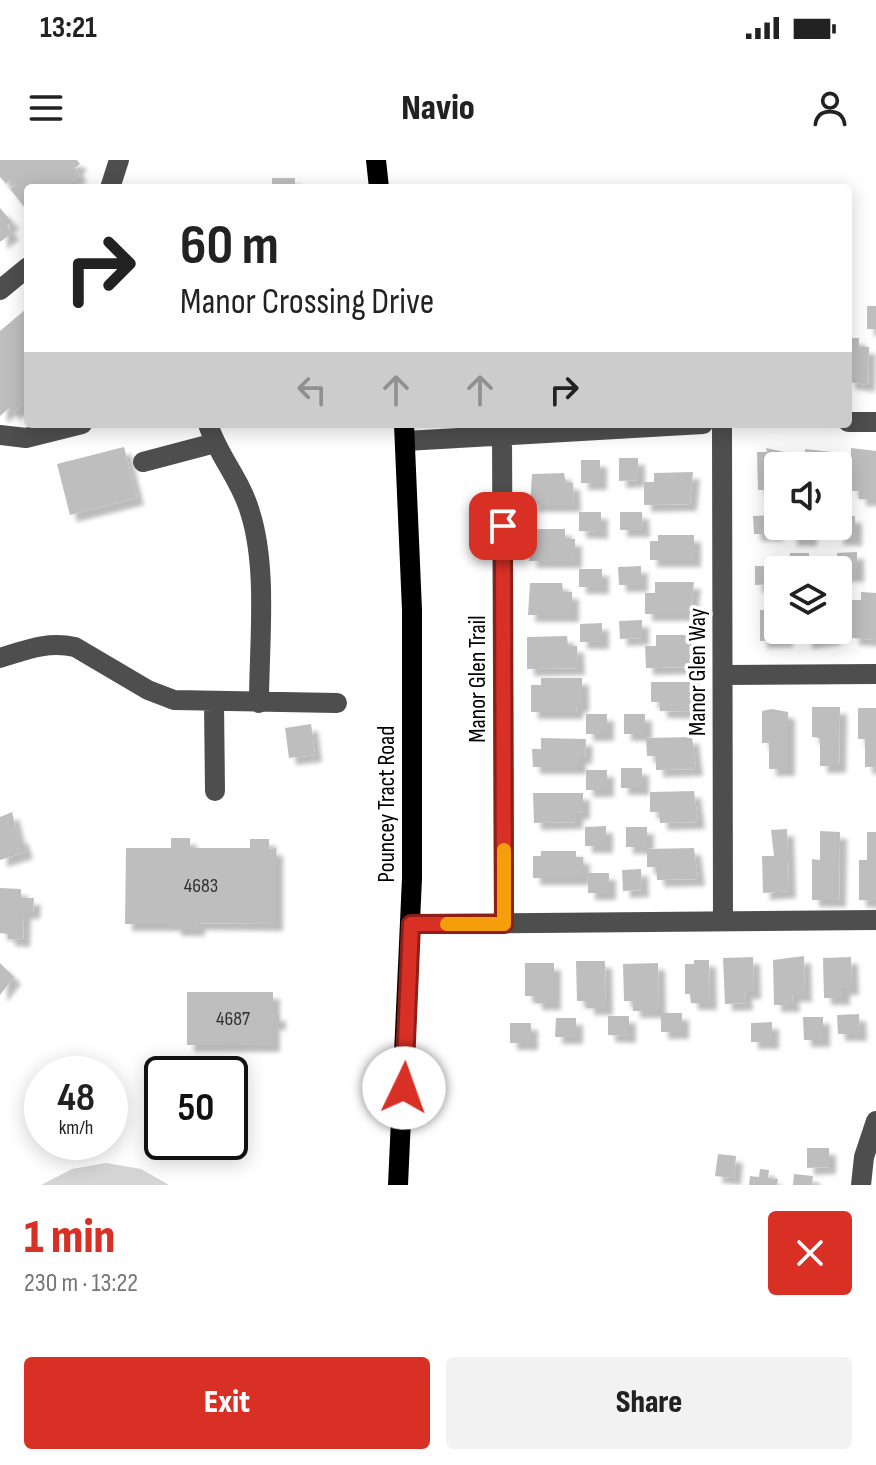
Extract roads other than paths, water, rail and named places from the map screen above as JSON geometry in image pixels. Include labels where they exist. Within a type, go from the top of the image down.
[{"type":"main road","points":[[376,160],[379,184]]},
{"type":"main road","name":"Pouncey Tract Road","points":[[398,1185],[411,924],[412,610],[405,432]]},
{"type":"street","points":[[111,184],[119,160]]},
{"type":"street","points":[[0,290],[24,270]]},
{"type":"street","points":[[852,422],[876,422]]},
{"type":"street","points":[[0,435],[26,438],[66,428]]},
{"type":"street","points":[[405,432],[502,434],[623,428]]},
{"type":"street","name":"Manor Glen Way","points":[[722,428],[723,920]]},
{"type":"street","points":[[143,462],[212,434],[245,495],[257,540],[259,703]]},
{"type":"street","name":"Manor Glen Trail","points":[[502,434],[504,924]]},
{"type":"street","points":[[0,658],[45,645],[64,645],[161,696],[214,702],[337,703]]},
{"type":"street","points":[[724,675],[876,674]]},
{"type":"street","points":[[214,702],[215,791]]},
{"type":"street","points":[[411,924],[876,920]]},
{"type":"street","points":[[861,1185],[864,1157],[876,1121]]}]
